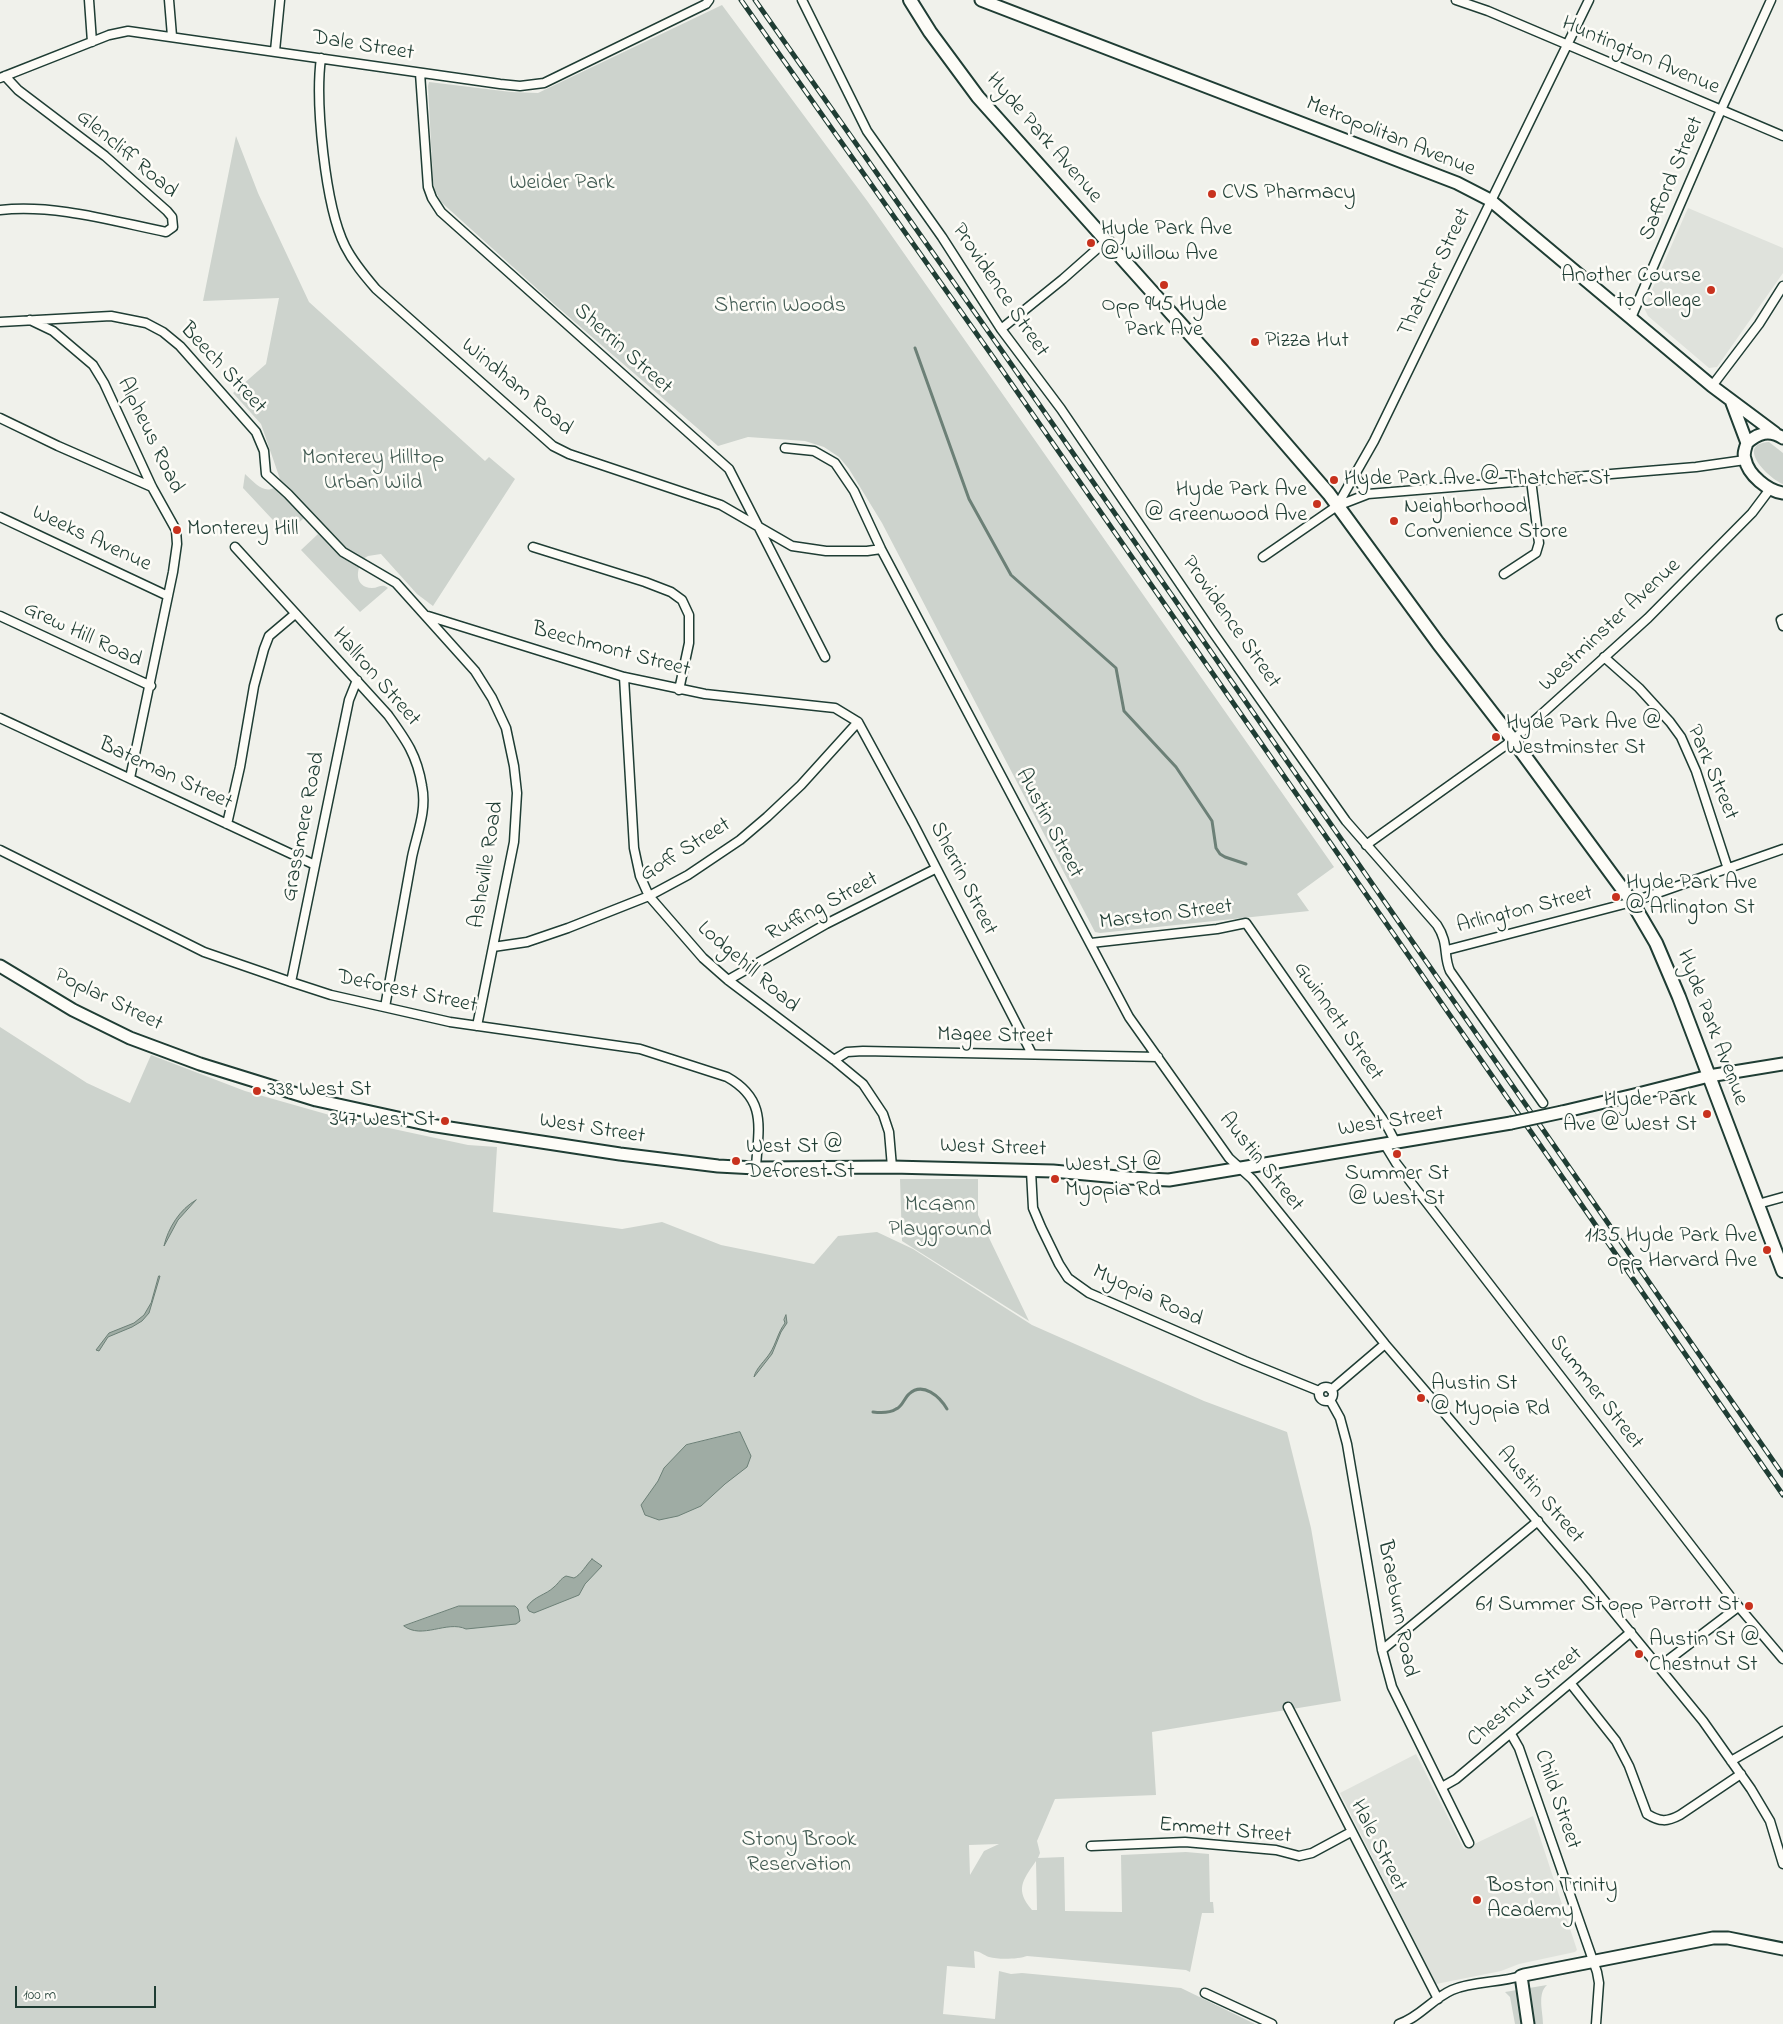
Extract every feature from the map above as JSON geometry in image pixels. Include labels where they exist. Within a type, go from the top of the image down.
[{"type":"main road","name":"Hyde Park Avenue","points":[[910,0],[930,32],[978,98],[1286,442],[1337,506],[1632,902],[1656,943],[1679,998],[1782,1267]]},
{"type":"street","points":[[89,0],[92,42]]},
{"type":"street","points":[[169,0],[172,36]]},
{"type":"street","points":[[276,51],[280,0]]},
{"type":"street","name":"Dale Street","points":[[2,77],[109,35],[128,31],[520,86],[544,83],[706,4],[709,0]]},
{"type":"street","name":"Providence Street","points":[[802,0],[867,131],[942,237],[1001,329],[1061,409],[1212,631],[1346,821],[1442,931],[1449,967],[1453,975],[1543,1103]]},
{"type":"street","name":"Metropolitan Avenue","points":[[981,0],[1457,183],[1490,200],[1732,403],[1747,411],[1779,435]]},
{"type":"street","name":"Huntington Avenue","points":[[1456,0],[1488,11],[1783,136]]},
{"type":"street","name":"Thatcher Street","points":[[1337,506],[1374,442],[1459,269],[1490,200],[1503,179],[1589,0]]},
{"type":"street","name":"Safford Street","points":[[1631,318],[1771,0]]},
{"type":"street","name":"Windham Road","points":[[321,58],[320,95],[325,156],[332,205],[338,229],[356,266],[376,289],[554,446],[569,454],[710,500],[734,510],[788,544],[812,550],[845,552],[881,549]]},
{"type":"street","name":"Sherrin Street","points":[[420,73],[428,187],[432,198],[441,212],[724,464],[733,475],[825,657]]},
{"type":"street","name":"Glencliff Road","points":[[0,210],[39,209],[91,216],[166,232],[174,227],[172,217],[168,211],[105,156],[2,77]]},
{"type":"street","points":[[1001,329],[1063,279],[1106,241]]},
{"type":"street","points":[[1712,386],[1759,324],[1783,286]]},
{"type":"street","name":"Beech Street","points":[[0,322],[28,319],[119,317],[146,323],[163,332],[180,346],[256,432],[264,451],[266,474]]},
{"type":"street","name":"Alpheus Road","points":[[28,319],[53,331],[93,365],[104,383],[152,487],[176,530],[177,544],[168,596],[130,778]]},
{"type":"street","name":"Metropolitan Avenue","points":[[1732,403],[1747,443]]},
{"type":"street","points":[[0,418],[58,446],[152,487]]},
{"type":"street","points":[[1779,435],[1761,434],[1747,443],[1745,460],[1752,474],[1770,489],[1783,492]]},
{"type":"street","name":"Austin Street","points":[[785,448],[814,451],[835,463],[854,491],[881,549],[1125,1008],[1225,1153],[1252,1179],[1385,1344],[1538,1521],[1703,1721],[1752,1789],[1770,1821],[1783,1864]]},
{"type":"street","points":[[1263,557],[1337,506],[1368,494],[1696,467],[1745,460]]},
{"type":"street","name":"Beechmont Street","points":[[266,474],[288,494],[338,548],[373,571],[393,580],[427,616],[624,677],[679,690],[835,708],[858,722]]},
{"type":"street","points":[[1354,475],[1368,494]]},
{"type":"street","points":[[1504,574],[1536,553],[1539,543],[1532,480]]},
{"type":"street","name":"Westminster Avenue","points":[[1366,845],[1513,740],[1648,618],[1752,513],[1770,489]]},
{"type":"street","name":"Weeks Avenue","points":[[0,517],[168,596]]},
{"type":"street","name":"Hallron Street","points":[[235,547],[388,715],[410,746],[419,768],[423,788],[424,809],[413,853],[385,1007]]},
{"type":"street","points":[[533,547],[645,582],[671,592],[682,600],[689,615],[689,643],[679,690]]},
{"type":"street","points":[[227,824],[240,767],[254,686],[264,649],[269,636],[295,614]]},
{"type":"street","name":"Grew Hill Road","points":[[0,616],[150,686]]},
{"type":"street","name":"Asheville Road","points":[[427,616],[474,671],[492,698],[506,728],[514,766],[517,793],[514,842],[478,1026]]},
{"type":"street","points":[[1783,619],[1781,620],[1783,626]]},
{"type":"street","name":"Park Street","points":[[1604,657],[1639,688],[1681,737],[1696,771],[1728,869]]},
{"type":"street","name":"Lodgehill Road","points":[[624,677],[634,848],[640,876],[649,896],[703,958],[728,980],[863,1084],[883,1114],[889,1132],[892,1167]]},
{"type":"street","name":"Grassmere Road","points":[[291,982],[349,700],[357,680]]},
{"type":"street","name":"Bateman Street","points":[[0,718],[315,865]]},
{"type":"street","name":"Sherrin Street","points":[[858,722],[913,823],[935,869],[1032,1054]]},
{"type":"street","name":"Goff Street","points":[[493,946],[527,942],[649,896],[688,875],[740,840],[801,785],[858,722]]},
{"type":"street","name":"Arlington Street","points":[[1447,950],[1632,902],[1783,849]]},
{"type":"street","name":"Deforest Street","points":[[0,850],[204,952],[291,982],[385,1007],[478,1026],[640,1049],[727,1077],[740,1084],[750,1096],[758,1112],[756,1168]]},
{"type":"street","name":"Ruffing Street","points":[[728,980],[826,924],[935,869]]},
{"type":"street","name":"Marston Street","points":[[1091,943],[1246,923]]},
{"type":"street","name":"Gwinnett Street","points":[[1246,923],[1386,1124],[1390,1144]]},
{"type":"street","name":"Poplar Street","points":[[0,966],[73,1010],[130,1038],[201,1064]]},
{"type":"street","name":"Magee Street","points":[[834,1060],[847,1052],[863,1051],[1158,1057]]},
{"type":"street","name":"West Street","points":[[201,1064],[316,1100],[430,1125],[669,1161],[756,1168],[892,1167],[1053,1171],[1170,1180],[1511,1123],[1634,1096],[1709,1076],[1783,1064]]},
{"type":"street","name":"Summer Street","points":[[1390,1144],[1396,1163],[1492,1290],[1738,1607],[1783,1659]]},
{"type":"street","name":"Myopia Road","points":[[1031,1171],[1033,1208],[1059,1264],[1068,1278],[1089,1293],[1319,1391]]},
{"type":"street","points":[[1758,1204],[1783,1197]]},
{"type":"street","points":[[1331,1390],[1385,1344]]},
{"type":"street","points":[[1325,1387],[1331,1390],[1333,1395],[1330,1400],[1321,1399],[1318,1394],[1325,1387]]},
{"type":"street","name":"Braeburn Road","points":[[1330,1400],[1340,1418],[1348,1444],[1382,1650],[1392,1687],[1469,1843]]},
{"type":"street","points":[[1382,1650],[1538,1521]]},
{"type":"street","points":[[1659,1667],[1738,1607]]},
{"type":"street","name":"Chestnut Street","points":[[1442,1787],[1456,1779],[1511,1734],[1631,1632]]},
{"type":"street","points":[[1571,1684],[1616,1741],[1629,1766],[1647,1814],[1657,1820],[1670,1820],[1680,1815],[1740,1774]]},
{"type":"street","name":"Hale Street","points":[[1288,1707],[1438,1999]]},
{"type":"street","points":[[1731,1761],[1783,1731]]},
{"type":"street","name":"Child Street","points":[[1511,1734],[1519,1748],[1594,1961],[1598,1978],[1596,2024]]},
{"type":"street","name":"Emmett Street","points":[[1090,1846],[1185,1842],[1276,1850],[1299,1856],[1312,1853],[1351,1832]]},
{"type":"street","points":[[1399,2024],[1418,2015],[1438,1999],[1455,1989],[1594,1961],[1713,1938],[1734,1939],[1783,1948]]},
{"type":"street","points":[[1521,1976],[1528,2024]]},
{"type":"street","points":[[1205,1993],[1272,2024]]},
{"type":"shaded area","name":"Another Course to College","points":[[1688,208],[1783,248],[1783,273],[1717,367],[1709,368],[1648,316],[1644,308]]},
{"type":"shaded area","points":[[196,1200],[178,1220],[164,1246],[168,1232],[176,1220],[185,1208]]},
{"type":"shaded area","points":[[159,1276],[149,1313],[142,1321],[132,1327],[108,1337],[99,1351],[96,1350],[109,1333],[134,1323],[144,1315],[151,1303]]},
{"type":"shaded area","points":[[786,1315],[787,1323],[772,1354],[754,1377],[772,1349],[785,1323]]},
{"type":"shaded area","points":[[740,1432],[751,1456],[747,1467],[701,1506],[678,1516],[659,1520],[645,1515],[641,1505],[658,1481],[664,1468],[686,1445]]},
{"type":"shaded area","points":[[592,1559],[602,1566],[585,1584],[579,1595],[534,1613],[529,1611],[527,1607],[533,1600],[551,1590],[562,1578],[566,1576],[577,1577]]},
{"type":"shaded area","points":[[459,1606],[515,1606],[518,1609],[520,1621],[516,1624],[466,1629],[451,1627],[427,1631],[411,1630],[404,1626]]},
{"type":"shaded area","name":"Boston Trinity Academy","points":[[1416,1754],[1464,1849],[1533,1816],[1577,1950],[1575,1952],[1519,1964],[1501,1971],[1436,1984],[1340,1793]]},
{"type":"green space","name":"Sherrin Woods","points":[[722,5],[868,202],[1334,867],[1297,894],[1309,911],[1095,932],[882,523],[849,469],[839,457],[824,447],[805,441],[748,437],[718,446],[554,304],[441,202],[435,190],[433,180],[429,82],[511,92],[538,93]]},
{"type":"green space","name":"Monterey Hilltop Urban Wild","points":[[236,136],[258,193],[309,302],[485,461],[489,457],[515,479],[433,606],[417,594],[381,554],[368,556],[363,559],[358,577],[362,585],[366,587],[384,586],[388,588],[360,612],[301,550],[318,534],[304,518],[286,534],[243,488],[245,474],[262,488],[271,489],[281,482],[261,424],[233,393],[266,364],[279,298],[203,301]]},
{"type":"green space","points":[[1769,442],[1783,453],[1783,484],[1763,469],[1754,455],[1754,449],[1759,444]]},
{"type":"green space","name":"Stony Brook Reservation","points":[[0,1027],[87,1083],[130,1103],[151,1055],[245,1091],[333,1116],[468,1145],[497,1147],[493,1212],[622,1229],[662,1222],[721,1245],[814,1264],[838,1236],[877,1232],[913,1249],[1032,1325],[1204,1401],[1287,1432],[1311,1528],[1341,1701],[1152,1732],[1156,1795],[1055,1799],[1037,1841],[1040,1853],[1038,1858],[1064,1857],[1065,1911],[1122,1912],[1121,1855],[1186,1852],[1209,1854],[1210,1902],[1213,1902],[1214,1913],[1202,1913],[1190,1972],[1186,1970],[1027,1956],[998,1959],[974,1951],[975,1968],[947,1966],[943,2014],[995,2019],[999,1971],[1011,1974],[1022,1973],[1181,1988],[1255,2024],[0,2024]],"holes":[[[999,1844],[984,1851],[970,1875],[969,1845]],[[1036,1861],[1037,1910],[1032,1910],[1023,1897],[1022,1885]]]},
{"type":"green space","name":"McGann Playground","points":[[900,1179],[978,1179],[978,1215],[1029,1321],[902,1241]]},
{"type":"green space","points":[[1547,1985],[1541,1998],[1543,2024],[1515,2024],[1510,1997],[1505,1992]]},
{"type":"waterway","points":[[915,348],[969,499],[1011,575],[1116,668],[1124,711],[1176,767],[1212,821],[1216,848],[1220,854],[1246,864]]},
{"type":"waterway","points":[[873,1412],[894,1410],[900,1406],[909,1394],[914,1390],[920,1389],[931,1392],[947,1409]]},
{"type":"railway","points":[[741,0],[993,357],[1783,1495]]},
{"type":"railway","points":[[755,0],[1002,351],[1783,1475]]},
{"type":"place","name":"CVS Pharmacy","points":[[1212,194]]},
{"type":"place","name":"Hyde Park Ave @ Willow Ave","points":[[1091,243]]},
{"type":"place","name":"Opp 945 Hyde Park Ave","points":[[1164,285]]},
{"type":"place","name":"Another Course to College","points":[[1711,290]]},
{"type":"place","name":"Pizza Hut","points":[[1255,342]]},
{"type":"place","name":"Hyde Park Ave @ Thatcher St","points":[[1334,480]]},
{"type":"place","name":"Hyde Park Ave @ Greenwood Ave","points":[[1317,504]]},
{"type":"place","name":"Neighborhood Convenience Store","points":[[1394,521]]},
{"type":"place","name":"Monterey Hill","points":[[177,530]]},
{"type":"place","name":"Hyde Park Ave @ Westminster St","points":[[1496,737]]},
{"type":"place","name":"Hyde Park Ave @ Arlington St","points":[[1616,897]]},
{"type":"place","name":"338 West St","points":[[257,1091]]},
{"type":"place","name":"Hyde Park Ave @ West St","points":[[1707,1114]]},
{"type":"place","name":"347 West St","points":[[445,1121]]},
{"type":"place","name":"Summer St @ West St","points":[[1397,1154]]},
{"type":"place","name":"West St @ Deforest St","points":[[736,1161]]},
{"type":"place","name":"West St @ Myopia Rd","points":[[1055,1179]]},
{"type":"place","name":"1135 Hyde Park Ave opp Harvard Ave","points":[[1767,1250]]},
{"type":"place","name":"Austin St @ Myopia Rd","points":[[1421,1398]]},
{"type":"place","name":"61 Summer St opp Parrott St","points":[[1749,1606]]},
{"type":"place","name":"Austin St @ Chestnut St","points":[[1639,1654]]},
{"type":"place","name":"Boston Trinity Academy","points":[[1477,1900]]},
{"type":"park label","name":"Weider Park","points":[[562,184]]}]
